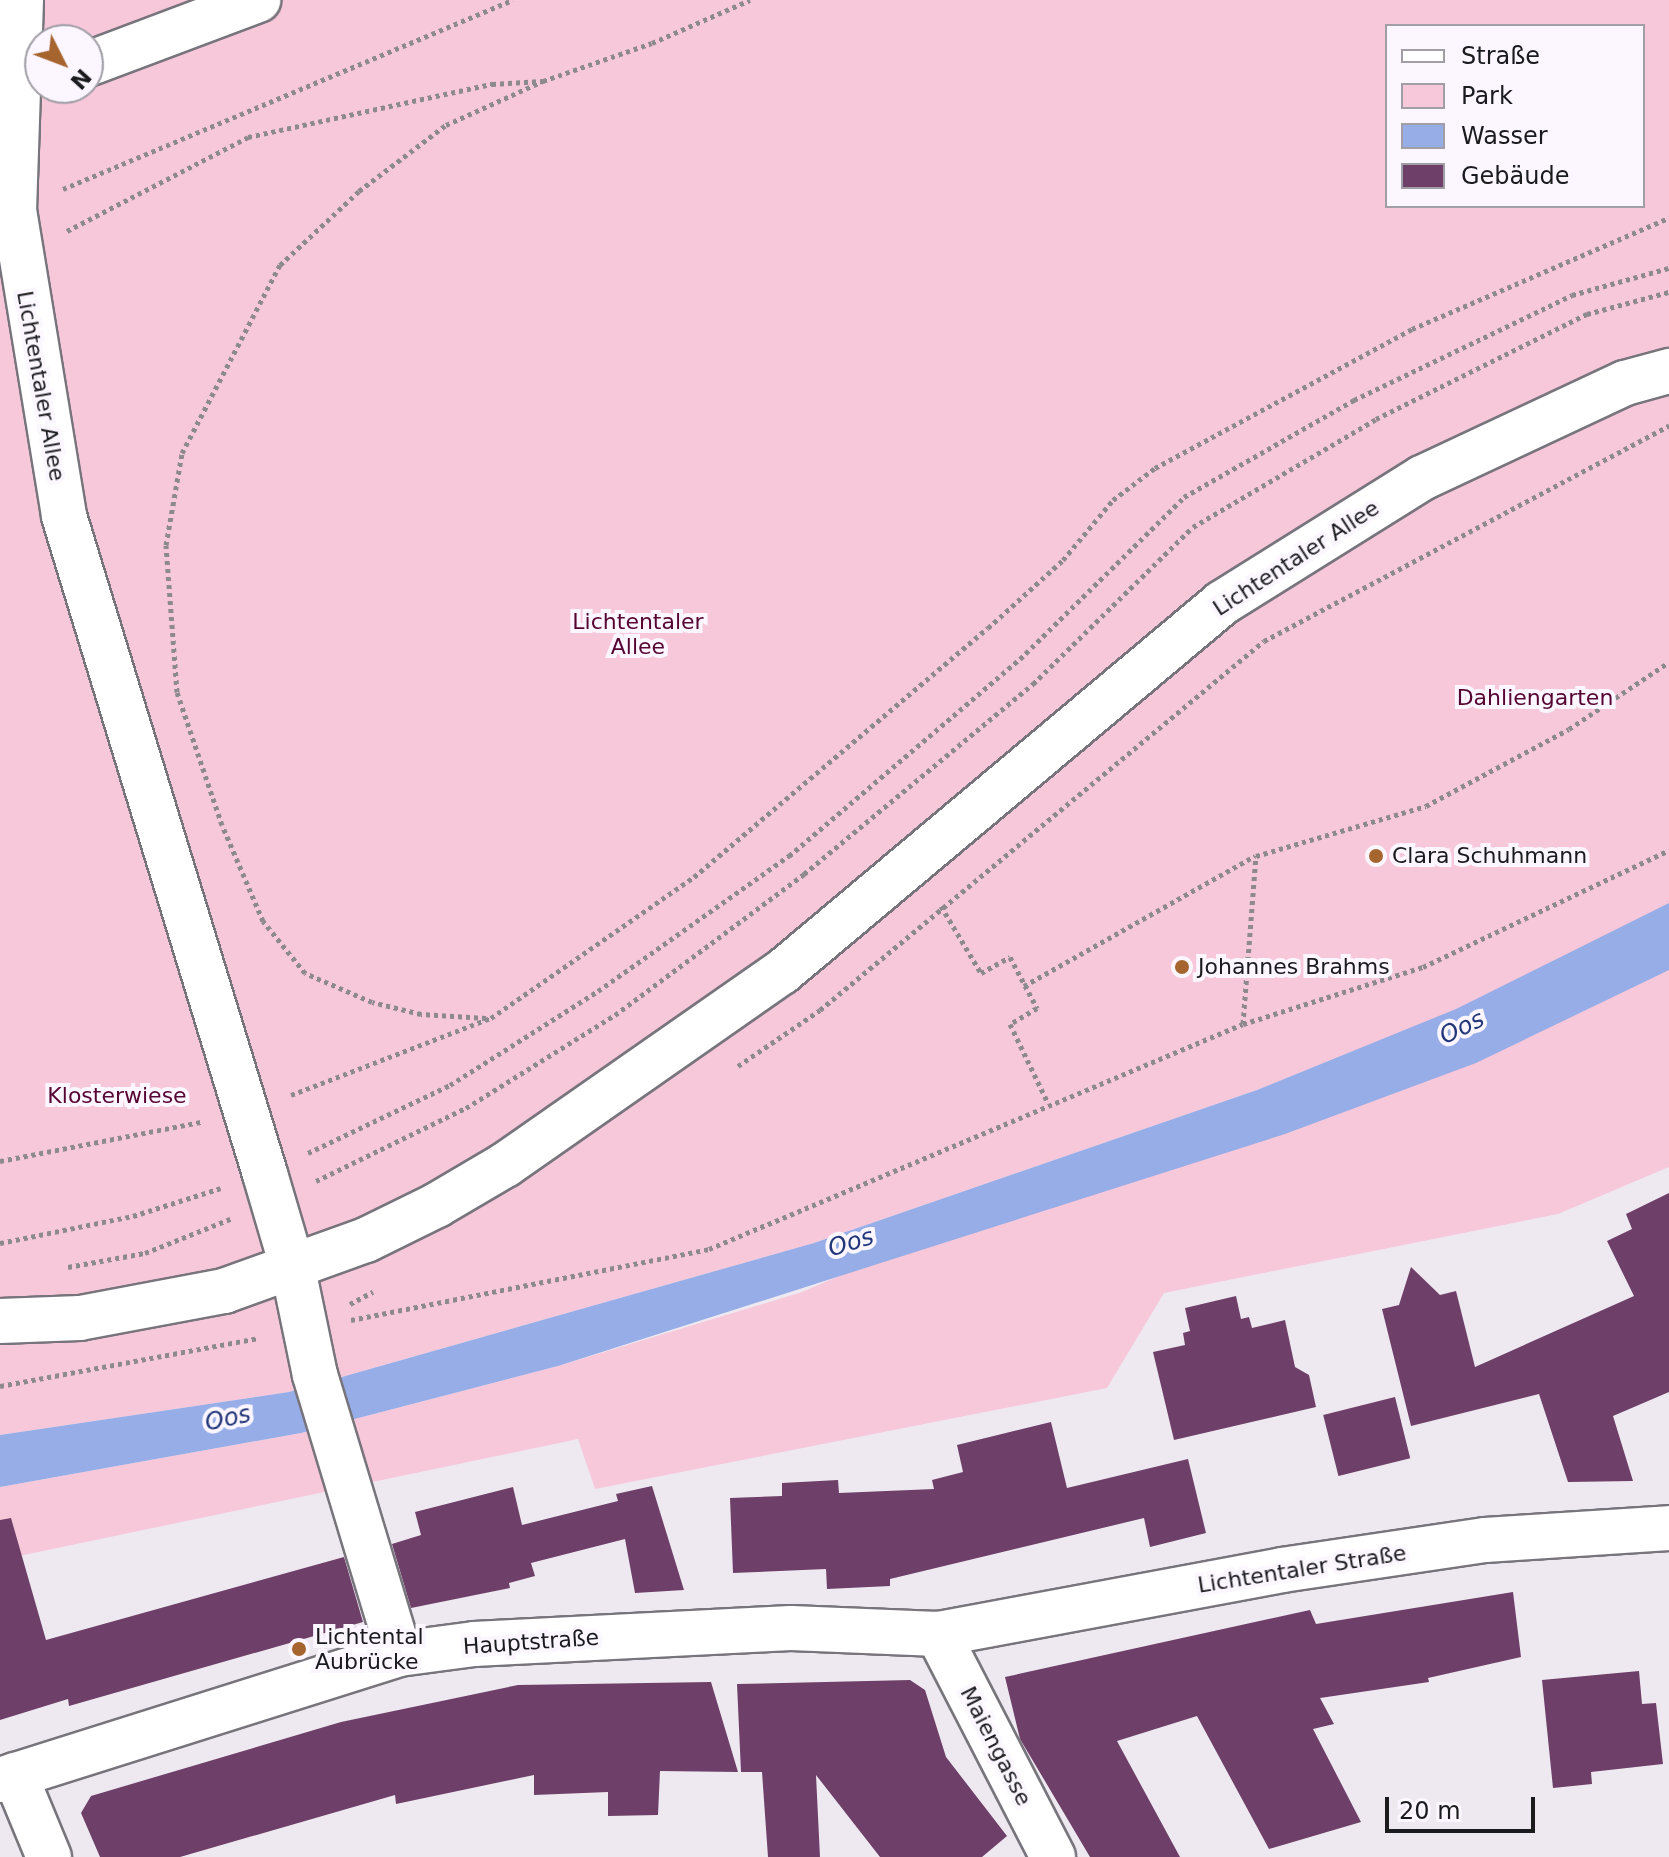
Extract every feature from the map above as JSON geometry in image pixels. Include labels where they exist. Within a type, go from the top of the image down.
[{"type":"street","name":"Lichtentaler Allee","points":[[21,0],[24,44]]},
{"type":"street","points":[[104,58],[258,0]]},
{"type":"street","name":"Lichtentaler Allee","points":[[25,104],[14,210],[19,256],[64,516],[293,1269]]},
{"type":"street","name":"Lichtentaler Allee","points":[[0,1321],[80,1318],[152,1307],[293,1269],[366,1240],[505,1165],[782,972],[1222,603],[1422,478],[1625,383],[1669,371]]},
{"type":"street","points":[[293,1269],[303,1329],[315,1375],[349,1478],[399,1654]]},
{"type":"street","name":"Lichtentaler Straße","points":[[938,1634],[1282,1570],[1485,1540],[1669,1528]]},
{"type":"street","name":"Hauptstraße","points":[[8,1778],[399,1654],[474,1644],[791,1628],[938,1634]]},
{"type":"street","name":"Maiengasse","points":[[938,1634],[1053,1857]]},
{"type":"street","points":[[8,1778],[49,1857]]},
{"type":"path","points":[[14,210],[513,0]]},
{"type":"path","points":[[491,1018],[421,1014],[372,1002],[305,973],[263,921],[222,825],[177,692],[166,545],[182,453],[280,265],[359,191],[446,125],[543,81],[652,43],[750,0]]},
{"type":"path","points":[[19,256],[248,137],[492,84],[543,81]]},
{"type":"path","points":[[0,1161],[246,1111],[491,1018],[694,877],[988,628],[1063,560],[1113,500],[1155,468],[1412,329],[1669,218]]},
{"type":"path","points":[[58,1269],[145,1253],[269,1188],[450,1085],[598,991],[789,856],[1020,659],[1184,497],[1354,400],[1572,295],[1669,268]]},
{"type":"path","points":[[0,1243],[269,1188],[466,1108],[615,1015],[804,874],[1033,684],[1193,527],[1376,419],[1587,314],[1669,292]]},
{"type":"path","points":[[724,1076],[820,1010],[1264,641],[1669,426]]},
{"type":"path","points":[[1024,986],[1256,856],[1426,806],[1569,729],[1669,662]]},
{"type":"path","points":[[0,1386],[709,1249],[1048,1103],[1243,1024],[1423,967],[1669,850]]},
{"type":"path","points":[[1243,1024],[1256,856]]},
{"type":"path","points":[[916,859],[981,973],[1010,957],[1037,1008],[1010,1024],[1048,1103]]},
{"type":"path","points":[[303,1329],[381,1288]]},
{"type":"green space","name":"Lichtentaler Allee","points":[[0,0],[1669,0],[1669,1167],[1558,1214],[1164,1293],[1107,1388],[595,1489],[578,1439],[0,1560],[0,1487],[301,1433],[558,1366],[802,1292],[1456,1010],[1257,1090],[814,1243],[289,1392],[0,1435]]},
{"type":"water","name":"Oos","points":[[1669,903],[1669,970],[1476,1063],[1285,1134],[558,1366],[301,1433],[0,1487],[0,1435],[289,1392],[814,1243],[1257,1090],[1456,1009]]},
{"type":"building","points":[[1669,1193],[1669,1392],[1613,1416],[1633,1481],[1568,1482],[1539,1394],[1411,1426],[1382,1309],[1399,1305],[1411,1267],[1440,1295],[1456,1291],[1475,1367],[1634,1296],[1607,1241],[1632,1229],[1626,1214]]},
{"type":"building","points":[[1236,1296],[1241,1319],[1249,1317],[1252,1328],[1285,1320],[1295,1367],[1309,1375],[1316,1407],[1174,1440],[1153,1352],[1185,1345],[1183,1333],[1190,1331],[1185,1308]]},
{"type":"building","points":[[1395,1397],[1410,1458],[1338,1476],[1323,1415]]},
{"type":"building","points":[[1051,1422],[1067,1488],[1188,1459],[1206,1533],[1150,1547],[1144,1518],[890,1579],[890,1586],[827,1589],[826,1569],[733,1573],[730,1498],[782,1496],[782,1483],[838,1480],[839,1493],[934,1489],[932,1480],[963,1472],[957,1445]]},
{"type":"building","points":[[652,1486],[684,1590],[635,1593],[625,1539],[531,1563],[535,1576],[509,1583],[510,1588],[411,1608],[392,1544],[421,1535],[415,1512],[513,1487],[522,1525],[618,1501],[616,1494]]},
{"type":"building","points":[[11,1518],[46,1640],[344,1557],[363,1622],[69,1706],[68,1699],[0,1720],[0,1520]]},
{"type":"building","points":[[1513,1592],[1521,1657],[1428,1678],[1429,1682],[1320,1698],[1334,1724],[1313,1729],[1361,1822],[1269,1849],[1197,1716],[1117,1741],[1180,1857],[1090,1857],[1020,1739],[1005,1677],[1310,1610],[1316,1624]]},
{"type":"building","points":[[1639,1671],[1642,1704],[1656,1703],[1663,1764],[1591,1772],[1592,1784],[1553,1788],[1542,1680]]},
{"type":"building","points":[[910,1680],[925,1690],[946,1757],[1007,1836],[982,1857],[880,1857],[816,1775],[820,1857],[768,1857],[762,1772],[741,1772],[737,1684]]},
{"type":"building","points":[[711,1682],[738,1772],[660,1771],[658,1815],[608,1816],[608,1792],[534,1795],[534,1775],[396,1804],[395,1795],[180,1857],[100,1857],[81,1813],[91,1796],[341,1722],[518,1685]]},
{"type":"place","name":"Clara Schuhmann","points":[[1376,856]]},
{"type":"place","name":"Johannes Brahms","points":[[1182,967]]},
{"type":"place","name":"Lichtental Aubrücke","points":[[299,1649]]},
{"type":"park label","name":"Dahliengarten","points":[[1535,698]]},
{"type":"park label","name":"Klosterwiese","points":[[117,1096]]}]
